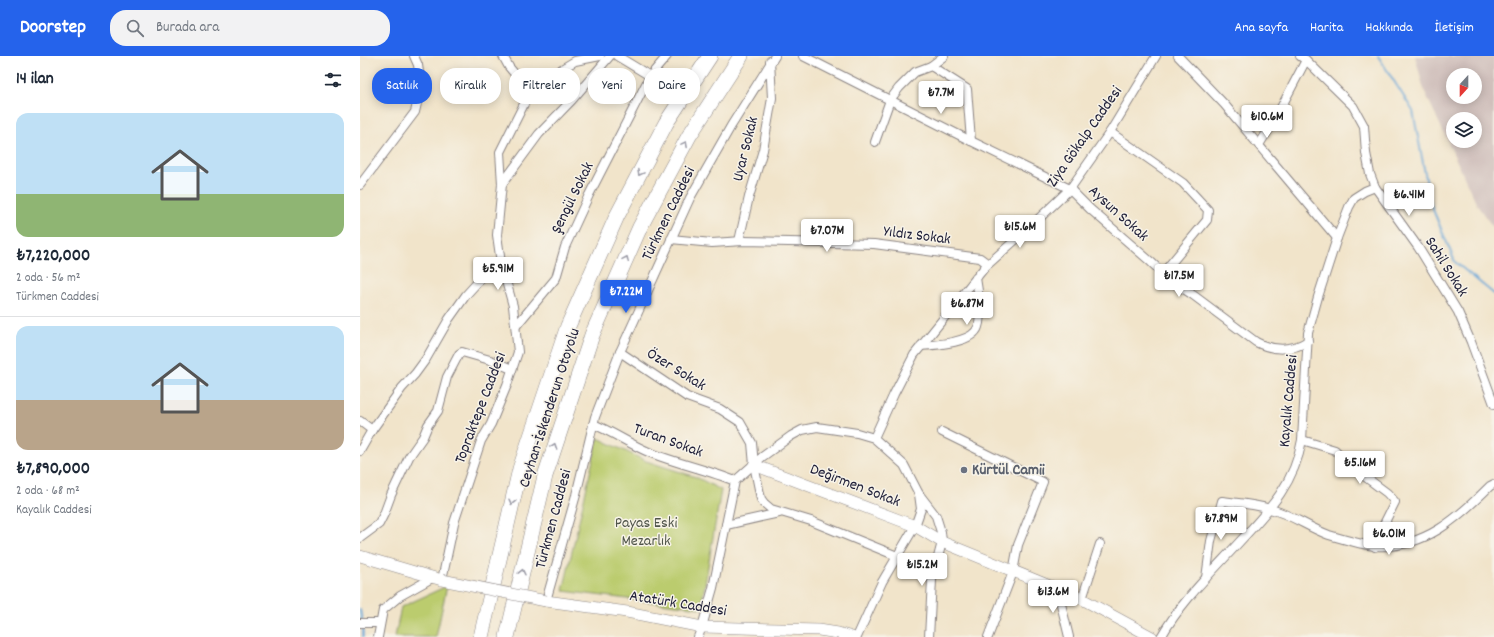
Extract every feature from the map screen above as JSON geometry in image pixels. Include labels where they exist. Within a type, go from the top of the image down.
[{"type":"highway","name":"Ceyhan-İskenderun Otoyolu","points":[[481,637],[520,469],[568,326],[617,216],[666,123],[710,56]]},
{"type":"highway","name":"Ceyhan-İskenderun Otoyolu","points":[[507,637],[544,476],[592,335],[640,227],[689,136],[741,56]]},
{"type":"street","points":[[360,185],[415,112],[422,86],[418,65],[414,56]]},
{"type":"street","points":[[503,56],[510,68]]},
{"type":"street","name":"Topraktepe Caddesi","points":[[563,68],[575,61],[600,56]]},
{"type":"street","points":[[502,184],[539,134],[572,100],[610,56]]},
{"type":"street","points":[[617,56],[644,72]]},
{"type":"street","points":[[657,68],[667,56]]},
{"type":"street","name":"Aysun Sokak","points":[[803,56],[1070,189],[1090,209],[1170,280],[1243,333],[1267,348],[1294,347],[1308,341]]},
{"type":"street","points":[[875,142],[890,100],[899,88],[915,72],[931,66],[944,56]]},
{"type":"street","name":"Ziya Gökalp Caddesi","points":[[874,438],[914,355],[988,264],[1070,189],[1110,132],[1156,56]]},
{"type":"street","points":[[1178,56],[1224,104],[1337,238]]},
{"type":"street","points":[[1259,145],[1275,119],[1303,58]]},
{"type":"street","name":"Sahil Sokak","points":[[1303,58],[1353,106],[1364,126],[1367,160],[1375,187],[1418,247],[1458,312],[1494,404]]},
{"type":"street","name":"Türkmen Caddesi","points":[[546,601],[576,495],[593,424],[620,352],[690,198],[731,126],[773,59]]},
{"type":"street","name":"Uyar Sokak","points":[[739,242],[749,196],[763,150],[772,98],[773,59]]},
{"type":"street","points":[[931,66],[967,89],[971,141]]},
{"type":"street","name":"Şengül Sokak","points":[[516,326],[556,278],[565,247],[589,195],[644,88]]},
{"type":"street","name":"Topraktepe Caddesi","points":[[438,578],[454,523],[481,441],[491,424],[518,352],[513,306],[501,263],[496,234],[502,184],[500,152],[524,104]]},
{"type":"street","points":[[1110,132],[1183,183],[1208,210],[1206,220],[1163,273]]},
{"type":"street","name":"Kayalık Caddesi","points":[[1161,637],[1171,620],[1188,598],[1271,509],[1287,485],[1299,455],[1302,440],[1308,333],[1318,297],[1337,238],[1354,198],[1375,187]]},
{"type":"street","name":"Yıldız Sokak","points":[[671,239],[712,243],[874,244],[980,258],[988,264]]},
{"type":"street","points":[[360,451],[372,430],[402,388],[426,359],[449,319],[466,295],[486,273],[501,263]]},
{"type":"street","points":[[921,346],[961,340],[974,334],[978,327],[979,302],[976,278]]},
{"type":"street","points":[[360,538],[379,524],[409,457],[438,411],[447,377],[459,354],[462,352],[472,354],[512,369]]},
{"type":"street","name":"Özer Sokak","points":[[620,352],[643,368],[657,375],[687,397],[720,409],[740,422],[752,443],[754,465],[761,499],[771,509],[780,513]]},
{"type":"street","points":[[360,421],[372,430]]},
{"type":"street","name":"Turan Sokak","points":[[593,424],[637,447],[652,453],[716,473],[736,481]]},
{"type":"street","points":[[700,632],[713,588],[736,481],[791,436],[802,430],[817,427],[857,433],[874,438],[904,465],[919,494],[936,516],[941,532],[942,542],[932,580],[929,637]]},
{"type":"street","points":[[942,432],[1043,482],[1018,545],[1013,572],[988,637]]},
{"type":"street","points":[[1302,440],[1335,450],[1352,467],[1387,493],[1395,502],[1375,546]]},
{"type":"street","name":"Değirmen Sokak","points":[[754,465],[915,526],[942,542],[1013,572],[1082,598],[1152,637]]},
{"type":"street","points":[[1206,579],[1211,541],[1222,501],[1271,509],[1328,534],[1375,546],[1402,544],[1423,539],[1446,526],[1468,509],[1490,486],[1494,484]]},
{"type":"street","points":[[857,637],[882,582],[915,526],[921,509],[919,494]]},
{"type":"street","points":[[726,525],[780,513],[811,521],[897,556]]},
{"type":"street","points":[[1082,598],[1100,544]]},
{"type":"street","name":"Atatürk Caddesi","points":[[360,556],[412,572],[438,578],[546,601],[627,612],[700,632],[780,634],[819,630],[852,637]]},
{"type":"street","points":[[378,637],[379,623],[383,610],[400,596],[438,578]]},
{"type":"street","points":[[1062,590],[1061,604],[1069,637]]},
{"type":"street","points":[[364,622],[379,623]]},
{"type":"shaded area","points":[[1415,56],[1494,56],[1494,229],[1477,205],[1451,148],[1482,148],[1482,112],[1446,112],[1446,138],[1424,90]]},
{"type":"green space","name":"Payas Eski Mezarlık","points":[[598,438],[646,461],[696,477],[721,490],[701,608],[563,591]]},
{"type":"green space","points":[[447,586],[436,637],[395,637],[401,607]]},
{"type":"waterway","points":[[1378,56],[1413,111],[1431,205],[1455,262],[1494,294]]},
{"type":"waterway","points":[[360,610],[362,621]]},
{"type":"waterway","points":[[363,625],[363,637]]},
{"type":"place","name":"Kürtül Camii","points":[[964,470]]}]
